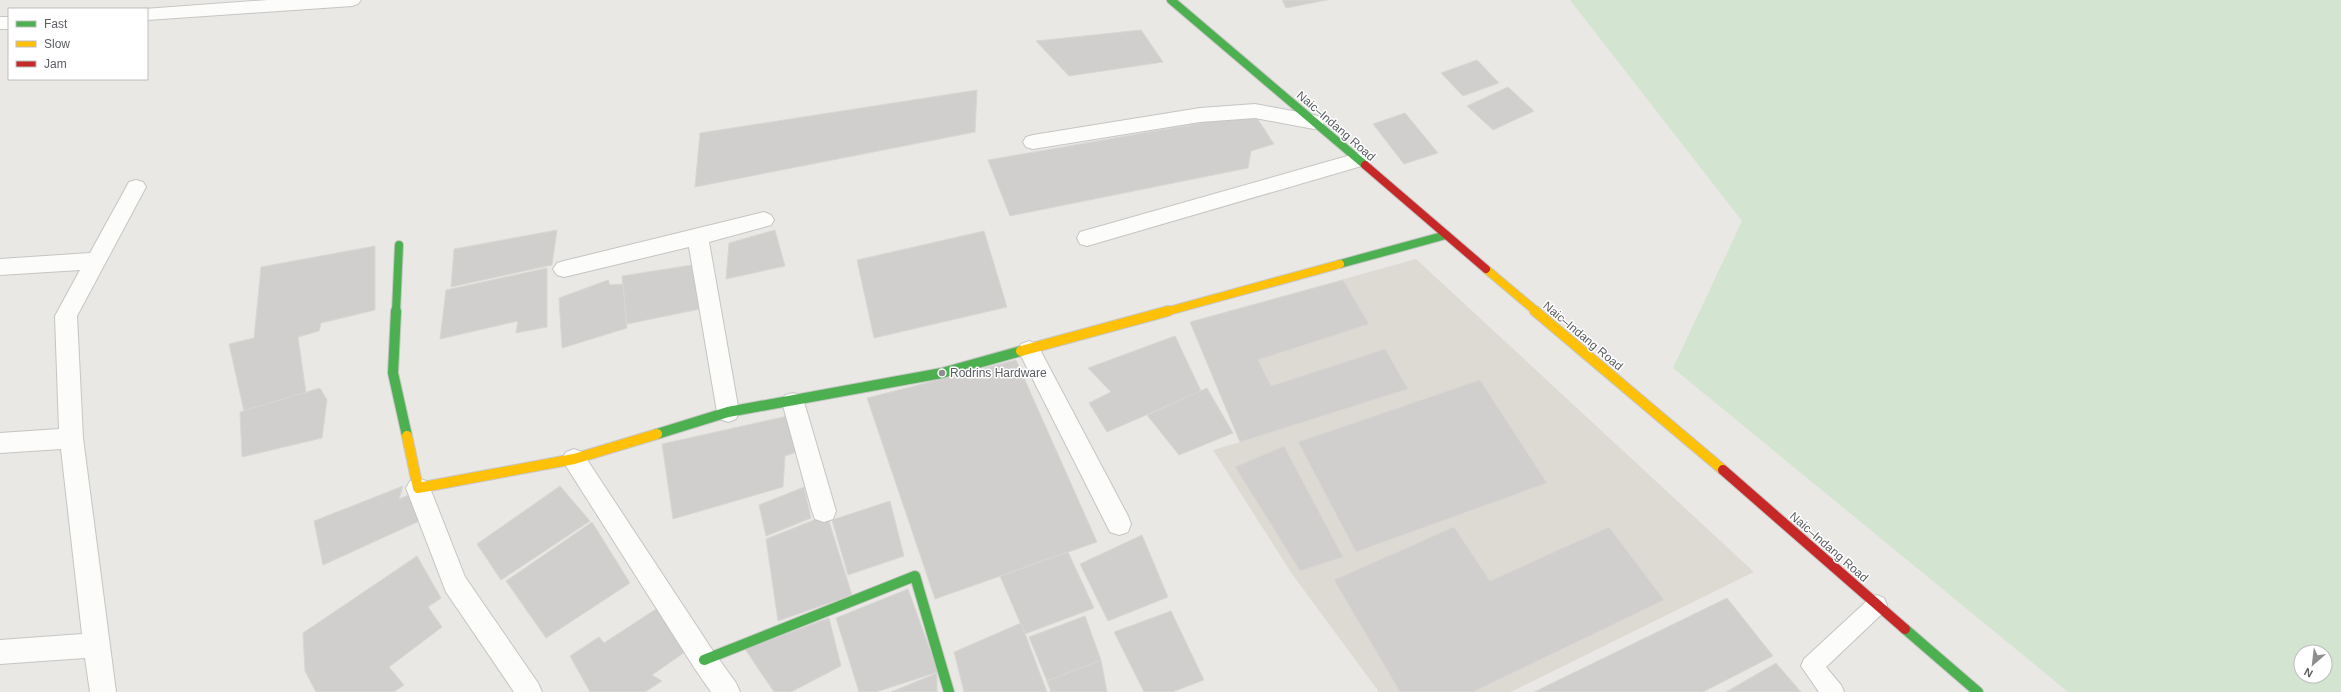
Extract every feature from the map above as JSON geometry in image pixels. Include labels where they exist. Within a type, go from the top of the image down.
[{"type":"street","points":[[148,14],[352,0]]},
{"type":"street","name":"Naic–Indang Road","points":[[1171,0],[1978,692]]},
{"type":"street","points":[[1033,142],[1200,115],[1236,114],[1255,110],[1314,122]]},
{"type":"street","points":[[1087,238],[1358,160]]},
{"type":"street","points":[[103,692],[71,438],[66,316],[136,187]]},
{"type":"street","points":[[564,269],[764,220]]},
{"type":"street","points":[[418,488],[574,459],[728,412],[793,402],[942,373],[1446,236]]},
{"type":"street","points":[[698,237],[728,412]]},
{"type":"street","points":[[400,246],[393,373],[418,488],[454,584],[529,692]]},
{"type":"street","points":[[0,267],[95,261]]},
{"type":"street","points":[[1029,350],[1119,524]]},
{"type":"street","points":[[793,402],[824,511]]},
{"type":"street","points":[[0,443],[71,438]]},
{"type":"street","points":[[574,459],[704,660],[727,692]]},
{"type":"street","points":[[704,660],[915,576],[949,692]]},
{"type":"street","points":[[0,652],[96,645]]},
{"type":"lane","points":[[1832,692],[1812,666],[1877,605]]},
{"type":"shaded area","points":[[1416,259],[1754,572],[1511,692],[1379,692],[1292,574],[1213,450],[1240,442],[1190,322]]},
{"type":"green space","points":[[1570,0],[2341,0],[2341,692],[2068,692],[1673,368],[1742,221]]},
{"type":"building","points":[[1282,0],[1327,0],[1286,8]]},
{"type":"building","points":[[1141,30],[1163,62],[1069,76],[1036,41]]},
{"type":"building","points":[[1477,60],[1499,83],[1463,96],[1441,73]]},
{"type":"building","points":[[1508,87],[1534,111],[1493,130],[1467,106]]},
{"type":"building","points":[[977,90],[975,132],[695,187],[700,133]]},
{"type":"building","points":[[1405,113],[1438,153],[1404,164],[1373,124]]},
{"type":"building","points":[[1257,118],[1274,144],[1251,151],[1248,168],[1010,216],[988,160],[1212,121]]},
{"type":"building","points":[[557,230],[552,265],[451,287],[454,249]]},
{"type":"building","points":[[775,230],[785,266],[726,279],[729,243]]},
{"type":"building","points":[[984,231],[1007,307],[874,338],[857,260]]},
{"type":"building","points":[[375,246],[375,310],[321,323],[319,331],[298,337],[306,393],[244,411],[229,344],[254,338],[261,267]]},
{"type":"building","points":[[692,265],[700,309],[627,324],[622,276]]},
{"type":"building","points":[[547,268],[547,327],[516,333],[518,321],[440,339],[446,290]]},
{"type":"building","points":[[608,280],[610,285],[623,284],[627,328],[562,348],[559,298]]},
{"type":"building","points":[[1343,280],[1369,324],[1258,360],[1271,386],[1385,349],[1408,389],[1240,442],[1190,322]]},
{"type":"building","points":[[1175,336],[1201,391],[1107,432],[1089,403],[1111,392],[1088,368]]},
{"type":"building","points":[[1016,360],[1097,542],[935,599],[867,398]]},
{"type":"building","points":[[1480,380],[1547,483],[1356,552],[1298,442]]},
{"type":"building","points":[[320,388],[327,400],[322,438],[242,457],[240,412]]},
{"type":"building","points":[[1207,388],[1233,433],[1179,455],[1147,415]]},
{"type":"building","points":[[792,415],[800,451],[785,456],[783,487],[673,519],[662,444]]},
{"type":"building","points":[[1284,446],[1343,557],[1300,571],[1235,467]]},
{"type":"building","points":[[403,486],[399,499],[416,492],[426,518],[323,565],[314,521]]},
{"type":"building","points":[[560,486],[590,521],[501,580],[477,544]]},
{"type":"building","points":[[804,487],[811,518],[766,536],[759,505]]},
{"type":"building","points":[[890,501],[904,556],[848,575],[832,520]]},
{"type":"building","points":[[827,515],[852,595],[778,621],[766,539]]},
{"type":"building","points":[[592,522],[630,583],[546,638],[506,581]]},
{"type":"building","points":[[1454,527],[1490,581],[1609,527],[1664,600],[1473,692],[1400,692],[1334,580]]},
{"type":"building","points":[[1142,535],[1168,597],[1108,621],[1080,564]]},
{"type":"building","points":[[1068,552],[1094,608],[1025,634],[1000,576]]},
{"type":"building","points":[[417,556],[441,598],[428,607],[442,627],[389,667],[404,685],[394,692],[316,692],[305,671],[303,633]]},
{"type":"building","points":[[908,589],[938,672],[876,692],[859,692],[836,618]]},
{"type":"building","points":[[1727,598],[1773,656],[1703,692],[1534,692]]},
{"type":"building","points":[[659,607],[685,652],[652,675],[662,681],[645,692],[590,692],[570,656],[599,637],[604,643]]},
{"type":"building","points":[[1171,611],[1204,680],[1172,692],[1144,692],[1114,632]]},
{"type":"building","points":[[1085,616],[1101,660],[1047,681],[1029,637]]},
{"type":"building","points":[[829,618],[841,666],[791,692],[774,692],[745,649]]},
{"type":"building","points":[[1021,623],[1047,692],[964,692],[954,652]]},
{"type":"building","points":[[1101,660],[1107,692],[1051,692],[1047,681]]},
{"type":"building","points":[[1776,663],[1801,692],[1726,692]]},
{"type":"building","points":[[937,673],[937,692],[891,692]]},
{"type":"traffic: fast","points":[[1171,0],[1365,165]]},
{"type":"traffic: fast","points":[[1340,264],[1446,235]]},
{"type":"traffic: fast","points":[[399,245],[393,373],[407,436]]},
{"type":"traffic: fast","points":[[657,434],[728,412],[942,373],[1021,351]]},
{"type":"traffic: fast","points":[[704,660],[915,576],[949,692]]},
{"type":"traffic: fast","points":[[1905,629],[1978,692]]},
{"type":"traffic: slow","points":[[1021,351],[1340,264]]},
{"type":"traffic: slow","points":[[1486,269],[1723,470]]},
{"type":"traffic: slow","points":[[407,436],[418,488],[574,459],[657,434]]},
{"type":"traffic: jam","points":[[1365,165],[1486,269]]},
{"type":"traffic: jam","points":[[1723,470],[1905,629]]},
{"type":"place","name":"Rodrins Hardware","points":[[942,373]]}]
